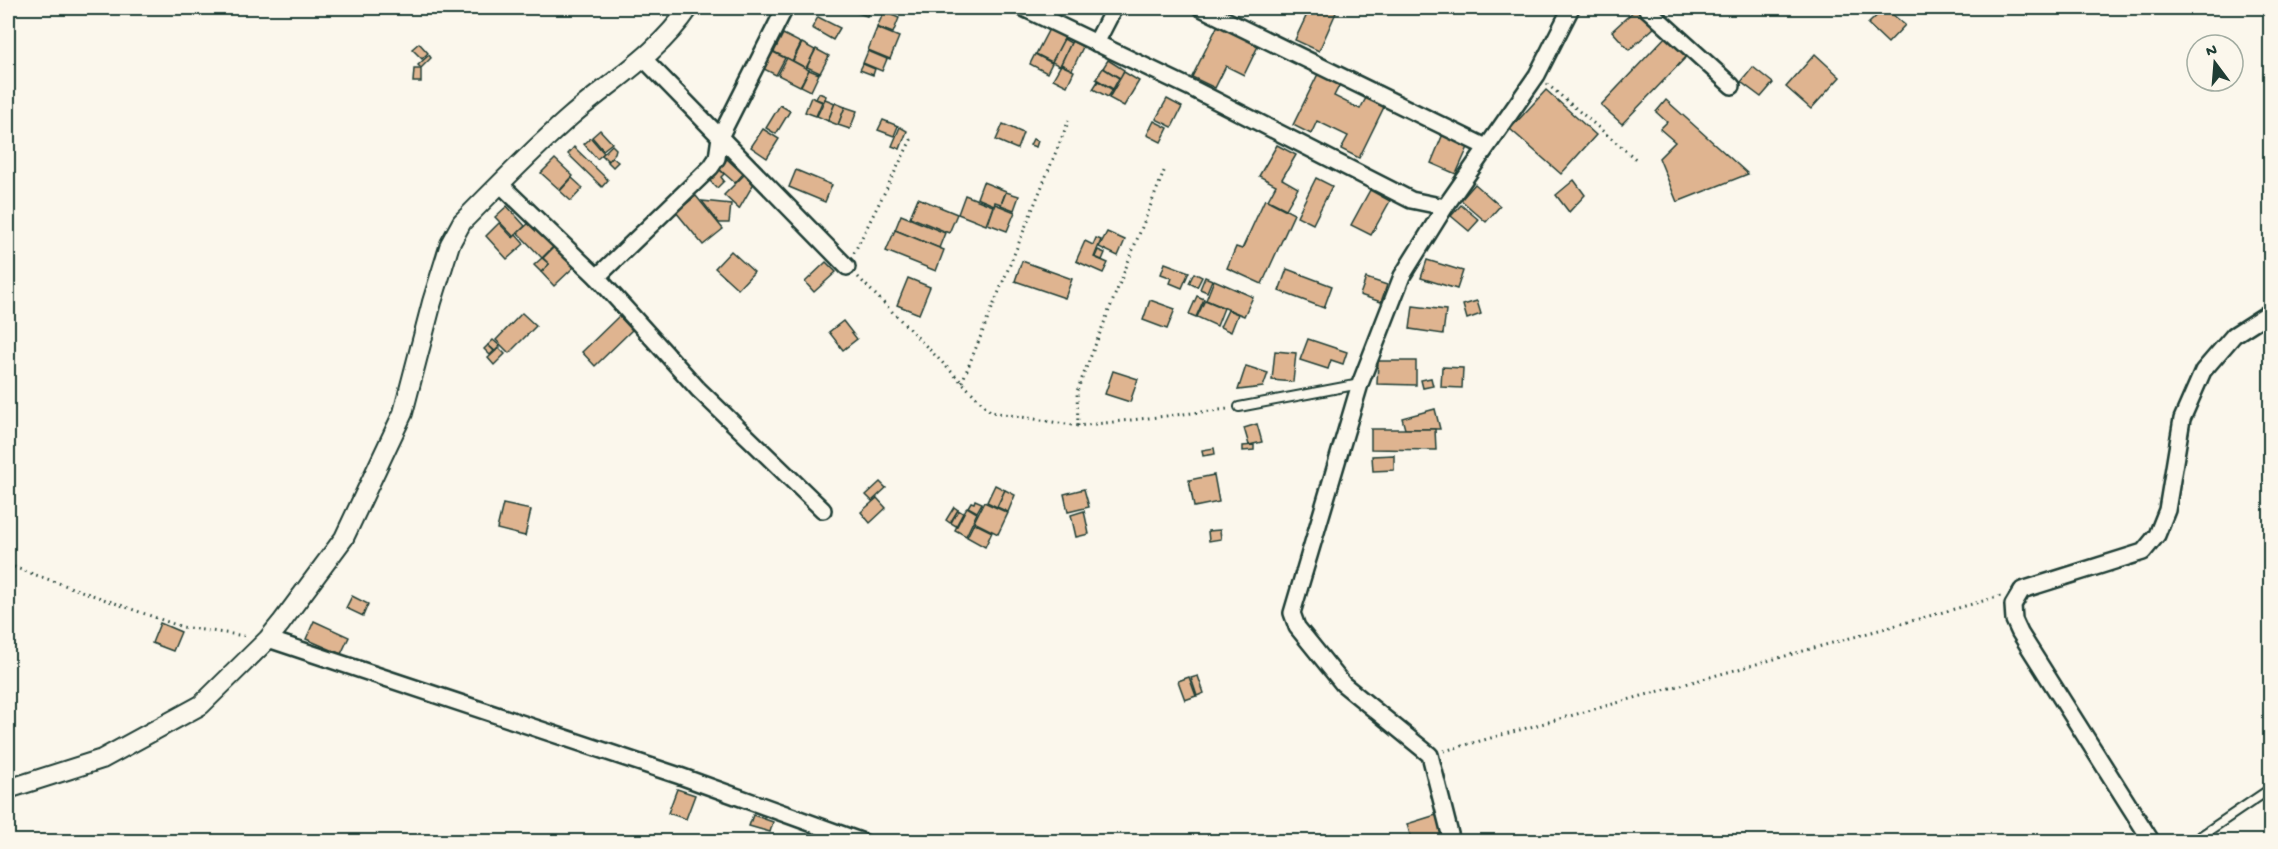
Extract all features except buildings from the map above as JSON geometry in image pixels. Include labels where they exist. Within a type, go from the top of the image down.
[{"type":"street","points":[[8,789],[102,759],[201,705],[268,639],[344,538],[403,413],[432,302],[450,244],[462,222],[571,116],[644,59],[674,30],[689,8]]},
{"type":"street","points":[[597,277],[711,167],[717,158],[720,137],[785,8]]},
{"type":"street","points":[[1023,8],[1411,200],[1444,207]]},
{"type":"street","points":[[1096,43],[1114,8]]},
{"type":"street","points":[[1201,8],[1486,147]]},
{"type":"street","points":[[1452,842],[1430,755],[1343,684],[1297,627],[1292,613],[1360,384],[1402,276],[1444,207],[1537,75],[1571,8]]},
{"type":"street","points":[[1646,8],[1732,86]]},
{"type":"street","points":[[644,59],[848,267]]},
{"type":"street","points":[[500,184],[597,277],[698,389],[823,510]]},
{"type":"street","points":[[2152,842],[2020,633],[2014,620],[2013,605],[2022,590],[2143,552],[2157,535],[2167,510],[2182,419],[2203,371],[2234,335],[2271,312]]},
{"type":"street","points":[[268,639],[680,776],[863,842]]},
{"type":"lane","points":[[1239,407],[1360,384]]},
{"type":"lane","points":[[2192,842],[2271,789]]},
{"type":"path","points":[[1537,75],[1638,161]]},
{"type":"path","points":[[962,383],[1069,120]]},
{"type":"path","points":[[914,135],[848,267],[991,412],[1078,426],[1239,407]]},
{"type":"path","points":[[1078,426],[1077,391],[1165,169]]},
{"type":"path","points":[[8,565],[182,627],[268,639]]},
{"type":"path","points":[[1430,755],[2022,590]]}]
